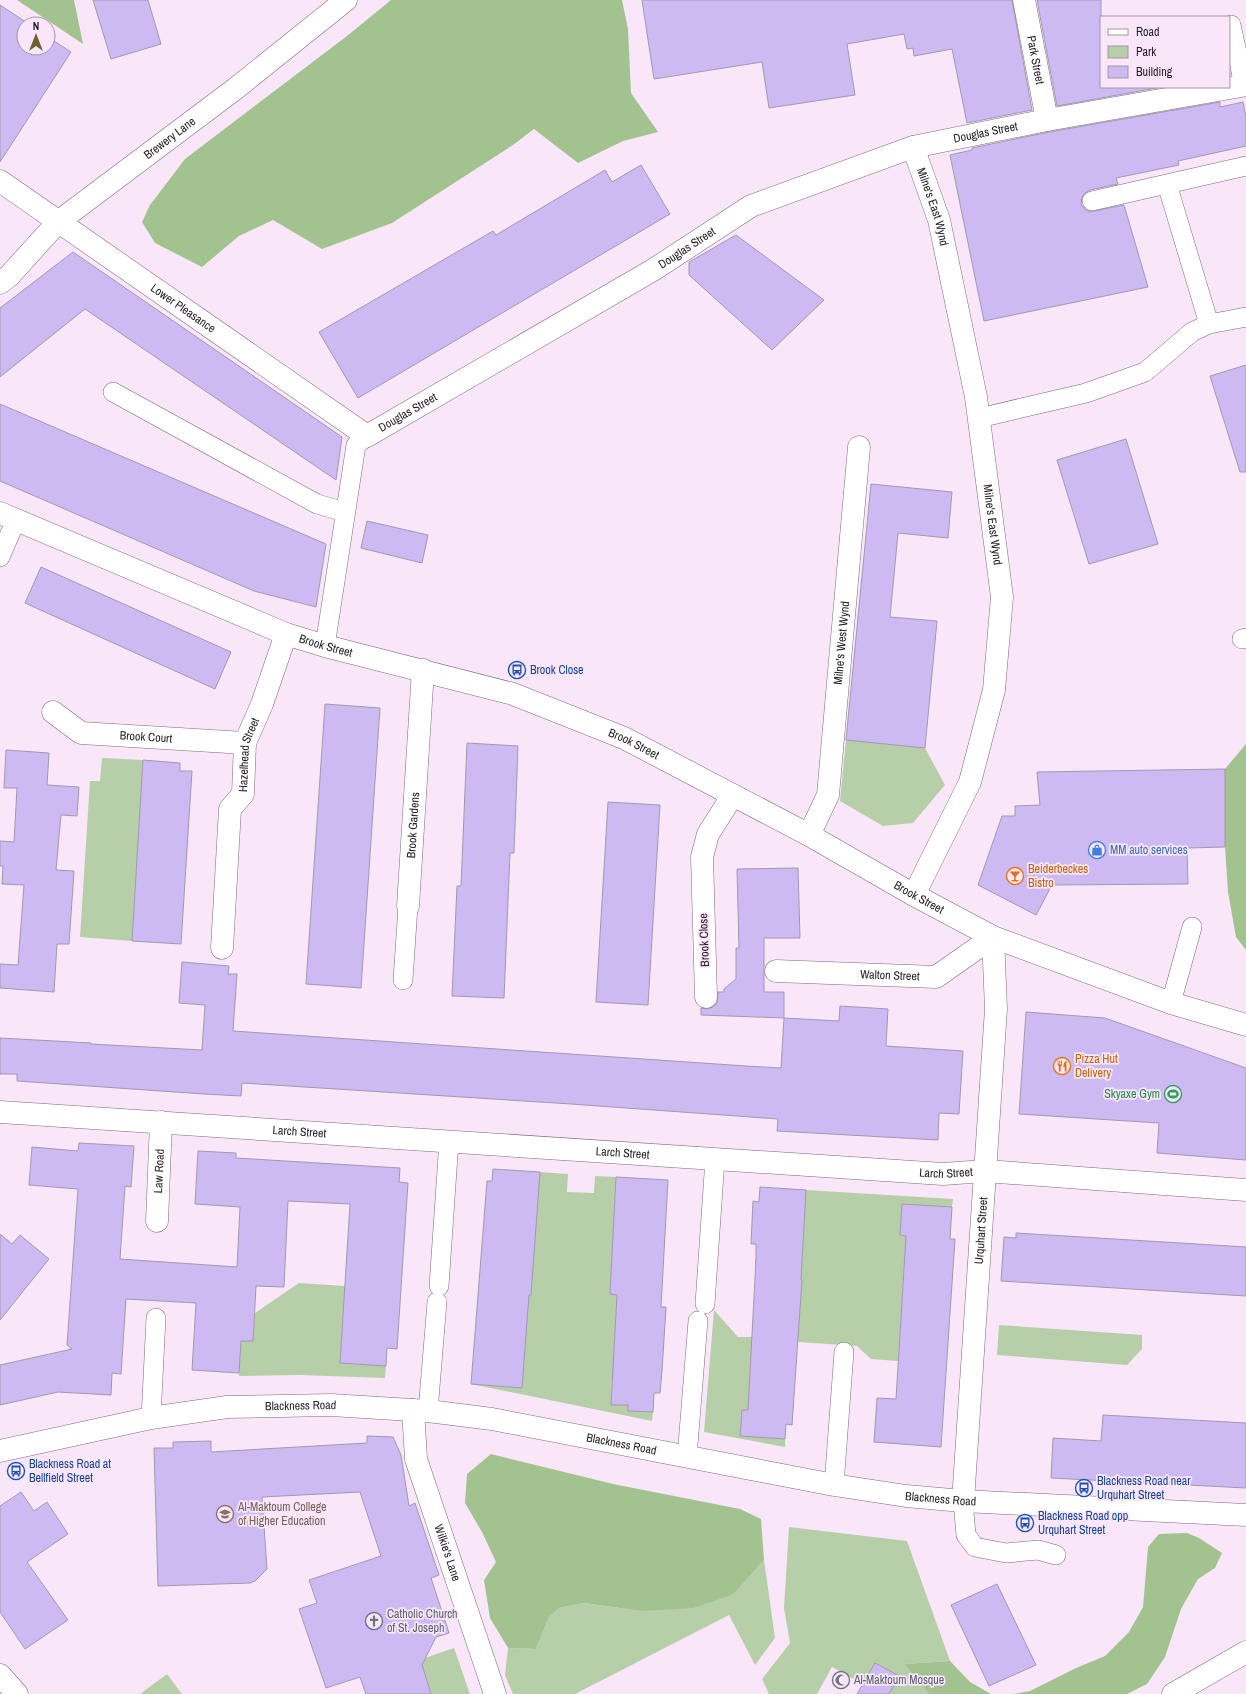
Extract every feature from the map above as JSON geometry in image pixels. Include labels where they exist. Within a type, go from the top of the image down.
[{"type":"street","name":"Brewery Lane","points":[[0,283],[9,276],[58,222],[235,89],[346,0]]},
{"type":"street","name":"Park Street","points":[[1024,0],[1047,120]]},
{"type":"street","name":"Douglas Street","points":[[1230,88],[1245,85]]},
{"type":"street","name":"Douglas Street","points":[[367,436],[653,270],[751,206],[913,147],[1047,120],[1228,88]]},
{"type":"street","name":"Milne's East Wynd","points":[[913,147],[939,220],[976,397],[1002,597],[994,690],[970,782],[914,895]]},
{"type":"street","name":"Lower Pleasance","points":[[0,181],[367,436]]},
{"type":"street","name":"Milne's West Wynd","points":[[808,835],[828,795],[859,447]]},
{"type":"street","name":"Brook Street","points":[[8,516],[286,634],[325,646],[513,694],[624,738],[808,835],[914,895],[993,937],[1171,1003],[1246,1025]]},
{"type":"street","name":"Hazelhead Street","points":[[222,948],[230,809],[243,794],[245,743],[262,704],[286,634]]},
{"type":"street","name":"Brook Gardens","points":[[408,906],[422,670]]},
{"type":"street","name":"Brook Court","points":[[53,712],[81,732],[245,743]]},
{"type":"street","name":"Brook Close","points":[[706,997],[702,857],[708,834],[733,795]]},
{"type":"street","name":"Walton Street","points":[[776,971],[936,977],[993,937]]},
{"type":"street","name":"Urquhart Street","points":[[963,1501],[996,1009],[993,937]]},
{"type":"street","name":"Larch Street","points":[[0,1112],[943,1174],[985,1171],[1246,1190]]},
{"type":"street","name":"Law Road","points":[[157,1221],[161,1122]]},
{"type":"street","name":"Blackness Road","points":[[0,1451],[151,1418],[227,1407],[331,1405],[420,1411],[492,1419],[834,1485],[906,1496],[963,1501],[1246,1515]]},
{"type":"street","name":"Wilkie's Lane","points":[[420,1411],[416,1459],[495,1694]]},
{"type":"street","points":[[1173,1694],[1246,1652]]},
{"type":"street","points":[[0,1675],[17,1694]]},
{"type":"lane","points":[[1231,25],[1245,85]]},
{"type":"lane","points":[[1092,201],[1246,166]]},
{"type":"lane","points":[[1167,184],[1209,324]]},
{"type":"lane","points":[[979,418],[1086,394],[1145,372],[1192,332],[1209,324],[1246,317]]},
{"type":"lane","points":[[113,392],[317,504],[345,512]]},
{"type":"lane","name":"Douglas Street","points":[[325,646],[356,445],[367,436]]},
{"type":"lane","points":[[0,558],[8,516]]},
{"type":"lane","name":"Brook Gardens","points":[[403,980],[408,906]]},
{"type":"lane","points":[[1171,1003],[1192,927]]},
{"type":"lane","points":[[420,1411],[438,1294],[449,1141]]},
{"type":"lane","points":[[705,1304],[715,1159]]},
{"type":"lane","points":[[151,1418],[156,1318]]},
{"type":"lane","points":[[687,1457],[698,1320]]},
{"type":"lane","points":[[834,1485],[844,1352]]},
{"type":"lane","points":[[963,1501],[966,1535],[975,1547],[1006,1553],[1038,1550],[1056,1555]]},
{"type":"green space","points":[[17,0],[74,0],[83,44],[56,26],[56,16],[41,16]]},
{"type":"green space","points":[[391,0],[622,0],[628,29],[631,93],[658,132],[623,141],[578,163],[534,129],[513,145],[392,223],[322,249],[273,220],[239,236],[202,267],[155,243],[142,222],[150,205],[185,159],[347,36]]},
{"type":"green space","points":[[846,740],[925,748],[945,785],[913,823],[883,826],[840,801]]},
{"type":"green space","points":[[1246,744],[1246,950],[1236,937],[1228,892],[1225,847],[1225,769]]},
{"type":"green space","points":[[102,758],[143,760],[132,941],[80,937],[90,781],[100,781]]},
{"type":"green space","points":[[539,1172],[568,1174],[567,1192],[594,1193],[595,1176],[616,1177],[610,1294],[617,1295],[613,1368],[624,1369],[612,1376],[611,1404],[628,1405],[628,1411],[653,1412],[652,1421],[471,1384],[522,1388],[528,1305],[478,1301],[479,1292],[531,1295]]},
{"type":"green space","points":[[806,1190],[953,1199],[952,1207],[902,1204],[900,1235],[906,1236],[898,1361],[871,1359],[857,1346],[753,1339],[766,1412],[742,1410],[740,1436],[785,1439],[785,1447],[704,1432],[714,1310],[738,1337],[798,1337],[802,1280],[792,1279],[756,1267],[755,1259],[802,1262]]},
{"type":"green space","points":[[299,1283],[345,1286],[340,1363],[386,1366],[385,1378],[300,1375],[239,1376],[241,1341],[253,1341],[255,1313]]},
{"type":"green space","points":[[999,1325],[1142,1335],[1142,1349],[1127,1365],[997,1355]]},
{"type":"green space","points":[[491,1454],[613,1484],[740,1509],[761,1519],[764,1560],[734,1594],[693,1608],[641,1611],[584,1603],[559,1608],[549,1617],[536,1649],[508,1648],[490,1618],[484,1580],[496,1562],[482,1532],[465,1503],[467,1474]]},
{"type":"green space","points":[[789,1527],[907,1541],[950,1661],[904,1664],[929,1694],[889,1694],[863,1684],[832,1667],[817,1694],[769,1694],[762,1679],[790,1643],[784,1608]]},
{"type":"green space","points":[[1187,1533],[1199,1538],[1222,1553],[1215,1568],[1198,1579],[1181,1609],[1165,1657],[1147,1684],[1127,1694],[1013,1694],[1030,1691],[1076,1668],[1105,1656],[1129,1632],[1143,1607],[1148,1547],[1159,1534]]},
{"type":"green space","points":[[764,1560],[775,1638],[755,1665],[729,1615],[575,1694],[513,1694],[505,1675],[508,1648],[536,1649],[549,1617],[559,1608],[584,1603],[641,1611],[734,1594]]},
{"type":"green space","points":[[454,1648],[470,1694],[431,1694],[419,1657],[425,1658]]},
{"type":"green space","points":[[950,1661],[970,1682],[991,1694],[929,1694],[904,1664]]},
{"type":"green space","points":[[167,1674],[182,1694],[140,1694]]},
{"type":"building","points":[[93,0],[148,0],[161,44],[111,59]]},
{"type":"building","points":[[642,0],[1012,0],[1032,110],[967,123],[952,49],[914,56],[913,48],[907,49],[904,34],[847,44],[855,95],[769,108],[762,62],[654,79]]},
{"type":"building","points":[[1037,0],[1101,0],[1100,88],[1156,88],[1057,106]]},
{"type":"building","points":[[0,5],[17,16],[16,56],[56,56],[56,42],[71,52],[0,162]]},
{"type":"building","points":[[1220,102],[1220,107],[1243,102],[1246,117],[1246,146],[1178,161],[1179,165],[1116,178],[1118,184],[1090,190],[1082,197],[1081,204],[1084,209],[1089,212],[1124,205],[1148,287],[984,321],[950,155],[972,150],[972,148],[1049,132]]},
{"type":"building","points":[[641,165],[670,214],[358,398],[319,332],[493,231],[496,235],[605,170],[612,182]]},
{"type":"building","points":[[736,235],[824,300],[772,350],[689,275],[689,262]]},
{"type":"building","points":[[73,252],[342,437],[336,480],[85,309],[0,377],[0,308]]},
{"type":"building","points":[[1246,365],[1246,472],[1240,472],[1210,376]]},
{"type":"building","points":[[0,404],[326,544],[316,607],[254,591],[0,481]]},
{"type":"building","points":[[1126,439],[1158,544],[1089,564],[1057,460]]},
{"type":"building","points":[[871,484],[952,492],[948,538],[898,533],[890,617],[937,621],[925,748],[846,740]]},
{"type":"building","points":[[367,521],[428,535],[422,563],[361,548]]},
{"type":"building","points":[[41,567],[231,652],[215,689],[25,603]]},
{"type":"building","points":[[325,704],[380,708],[361,988],[306,984]]},
{"type":"building","points":[[467,743],[518,746],[514,853],[510,853],[504,998],[452,996],[457,886],[461,886]]},
{"type":"building","points":[[6,750],[49,753],[47,785],[79,787],[77,816],[61,815],[56,870],[74,871],[69,944],[57,944],[54,992],[0,988],[0,964],[18,965],[24,885],[2,884],[3,866],[0,866],[0,841],[14,842],[17,788],[4,788]]},
{"type":"building","points":[[143,760],[180,763],[180,771],[192,771],[181,944],[132,941]]},
{"type":"building","points":[[1225,769],[1225,847],[1187,848],[1188,884],[1052,885],[1036,915],[978,885],[1002,816],[1015,816],[1015,806],[1040,805],[1037,772]]},
{"type":"building","points":[[608,802],[660,805],[648,1005],[596,1002]]},
{"type":"building","points":[[798,868],[800,938],[764,938],[764,992],[784,992],[784,1018],[701,1015],[701,1008],[707,1009],[713,1007],[717,1003],[718,992],[724,992],[724,989],[736,979],[736,948],[739,948],[737,869]]},
{"type":"building","points":[[182,962],[229,966],[228,974],[237,974],[233,1031],[746,1066],[781,1068],[784,1018],[839,1021],[840,1006],[888,1009],[886,1046],[963,1051],[959,1114],[939,1113],[938,1140],[777,1131],[778,1119],[571,1104],[242,1083],[241,1096],[17,1081],[17,1074],[0,1074],[0,1038],[202,1050],[205,1005],[179,1003]]},
{"type":"building","name":"Skyaxe Gym","points":[[1026,1012],[1105,1018],[1246,1068],[1246,1160],[1157,1153],[1159,1123],[1019,1114]]},
{"type":"building","points":[[79,1143],[134,1146],[131,1187],[125,1186],[120,1259],[237,1267],[240,1207],[195,1204],[198,1151],[236,1153],[236,1158],[400,1168],[399,1182],[408,1183],[397,1349],[387,1348],[386,1366],[340,1363],[350,1204],[288,1201],[284,1287],[256,1286],[253,1341],[241,1341],[239,1373],[192,1370],[196,1303],[126,1299],[121,1374],[112,1373],[111,1395],[58,1392],[0,1405],[0,1365],[72,1349],[67,1345],[78,1189],[29,1185],[32,1147],[78,1151]]},
{"type":"building","points":[[493,1169],[540,1172],[531,1295],[529,1295],[522,1388],[471,1384],[487,1181],[492,1181]]},
{"type":"building","points":[[616,1177],[668,1180],[661,1307],[666,1307],[662,1371],[660,1393],[654,1393],[653,1412],[628,1411],[628,1405],[611,1405],[617,1295],[610,1294]]},
{"type":"building","points":[[760,1187],[806,1190],[802,1280],[792,1425],[786,1424],[785,1439],[740,1436],[742,1410],[748,1410],[756,1259],[756,1244],[751,1244],[753,1201],[759,1202]]},
{"type":"building","points":[[902,1204],[952,1207],[950,1239],[955,1239],[941,1447],[874,1442],[877,1398],[896,1399],[906,1236],[900,1235]]},
{"type":"building","points":[[1016,1233],[1246,1247],[1246,1296],[1001,1281],[1004,1237],[1016,1238]]},
{"type":"building","points":[[0,1234],[12,1244],[20,1235],[49,1259],[0,1320]]},
{"type":"building","points":[[1103,1415],[1246,1423],[1246,1488],[1051,1478],[1053,1438],[1101,1441]]},
{"type":"building","points":[[367,1436],[393,1437],[401,1455],[409,1506],[415,1503],[439,1575],[431,1578],[449,1633],[436,1637],[422,1665],[431,1694],[366,1694],[360,1677],[326,1688],[299,1609],[317,1603],[309,1580],[381,1556],[360,1492],[262,1497],[267,1569],[255,1581],[250,1583],[158,1586],[154,1448],[173,1448],[173,1442],[211,1441],[211,1452],[367,1443]]},
{"type":"building","points":[[21,1492],[34,1511],[47,1502],[68,1534],[27,1562],[68,1620],[25,1649],[0,1612],[0,1506]]},
{"type":"building","points":[[997,1584],[1036,1665],[989,1686],[951,1605]]},
{"type":"building","points":[[875,1663],[899,1676],[889,1694],[857,1694]]},
{"type":"place","name":"Brook Close","points":[[517,670]]},
{"type":"place","name":"MM auto services","points":[[1097,850]]},
{"type":"place","name":"Beiderbeckes Bistro","points":[[1015,876]]},
{"type":"place","name":"Pizza Hut Delivery","points":[[1062,1066]]},
{"type":"place","name":"Skyaxe Gym","points":[[1173,1094]]},
{"type":"place","name":"Blackness Road at Bellfield Street","points":[[16,1471]]},
{"type":"place","name":"Blackness Road near Urquhart Street","points":[[1084,1488]]},
{"type":"place","name":"Al-Maktoum College of Higher Education","points":[[225,1514]]},
{"type":"place","name":"Blackness Road opp Urquhart Street","points":[[1025,1523]]},
{"type":"place","name":"Catholic Church of St. Joseph","points":[[374,1621]]},
{"type":"place","name":"Al-Maktoum Mosque","points":[[841,1680]]}]
